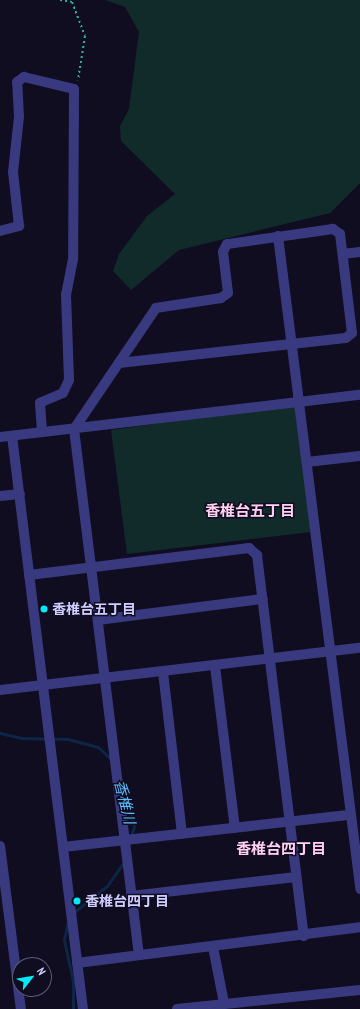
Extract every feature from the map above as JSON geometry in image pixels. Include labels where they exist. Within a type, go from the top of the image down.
[{"type":"street","points":[[0,231],[19,226],[13,172],[18,117],[17,82],[24,77],[74,89],[73,259],[66,294],[68,387],[63,393],[40,403],[42,432]]},
{"type":"street","points":[[119,363],[346,338],[352,334],[340,234],[333,229],[227,244],[223,252],[228,293],[221,298],[156,308],[74,429],[106,678],[124,841],[139,955]]},
{"type":"street","points":[[278,236],[350,815],[358,856],[360,889]]},
{"type":"street","points":[[343,254],[360,252]]},
{"type":"street","points":[[0,437],[74,429],[298,399],[360,395]]},
{"type":"street","points":[[12,436],[83,1009]]},
{"type":"street","points":[[307,462],[360,456]]},
{"type":"street","points":[[0,496],[20,494]]},
{"type":"street","points":[[29,575],[249,548],[257,555],[304,936]]},
{"type":"street","points":[[98,620],[263,599]]},
{"type":"street","points":[[0,690],[360,648]]},
{"type":"street","points":[[215,666],[235,828]]},
{"type":"street","points":[[163,672],[182,834]]},
{"type":"street","points":[[63,847],[350,815]]},
{"type":"street","points":[[0,846],[2,884],[21,1009]]},
{"type":"street","points":[[131,896],[296,876]]},
{"type":"street","points":[[77,963],[304,936],[360,927]]},
{"type":"street","points":[[213,947],[224,1003]]},
{"type":"street","points":[[177,1009],[360,990]]},
{"type":"path","points":[[60,0],[72,2],[85,36],[78,83],[74,89]]},
{"type":"green space","points":[[105,0],[360,0],[360,183],[330,213],[179,250],[131,290],[113,271],[119,254],[147,216],[175,194],[121,141],[120,126],[129,109],[139,32],[125,7]]},
{"type":"green space","points":[[295,405],[311,532],[127,554],[111,430]]},
{"type":"waterway","name":"香椎川","points":[[0,733],[21,738],[68,739],[98,747],[111,759]]},
{"type":"waterway","name":"香椎川","points":[[122,781],[134,827],[130,838]]},
{"type":"waterway","name":"香椎川","points":[[73,913],[107,886],[124,862]]},
{"type":"waterway","name":"香椎川","points":[[68,921],[64,940],[73,981],[73,1009]]},
{"type":"place","name":"香椎台五丁目","points":[[44,609]]},
{"type":"place","name":"香椎台四丁目","points":[[77,901]]},
{"type":"district","name":"香椎台五丁目","points":[[250,511]]},
{"type":"district","name":"香椎台四丁目","points":[[281,849]]}]
